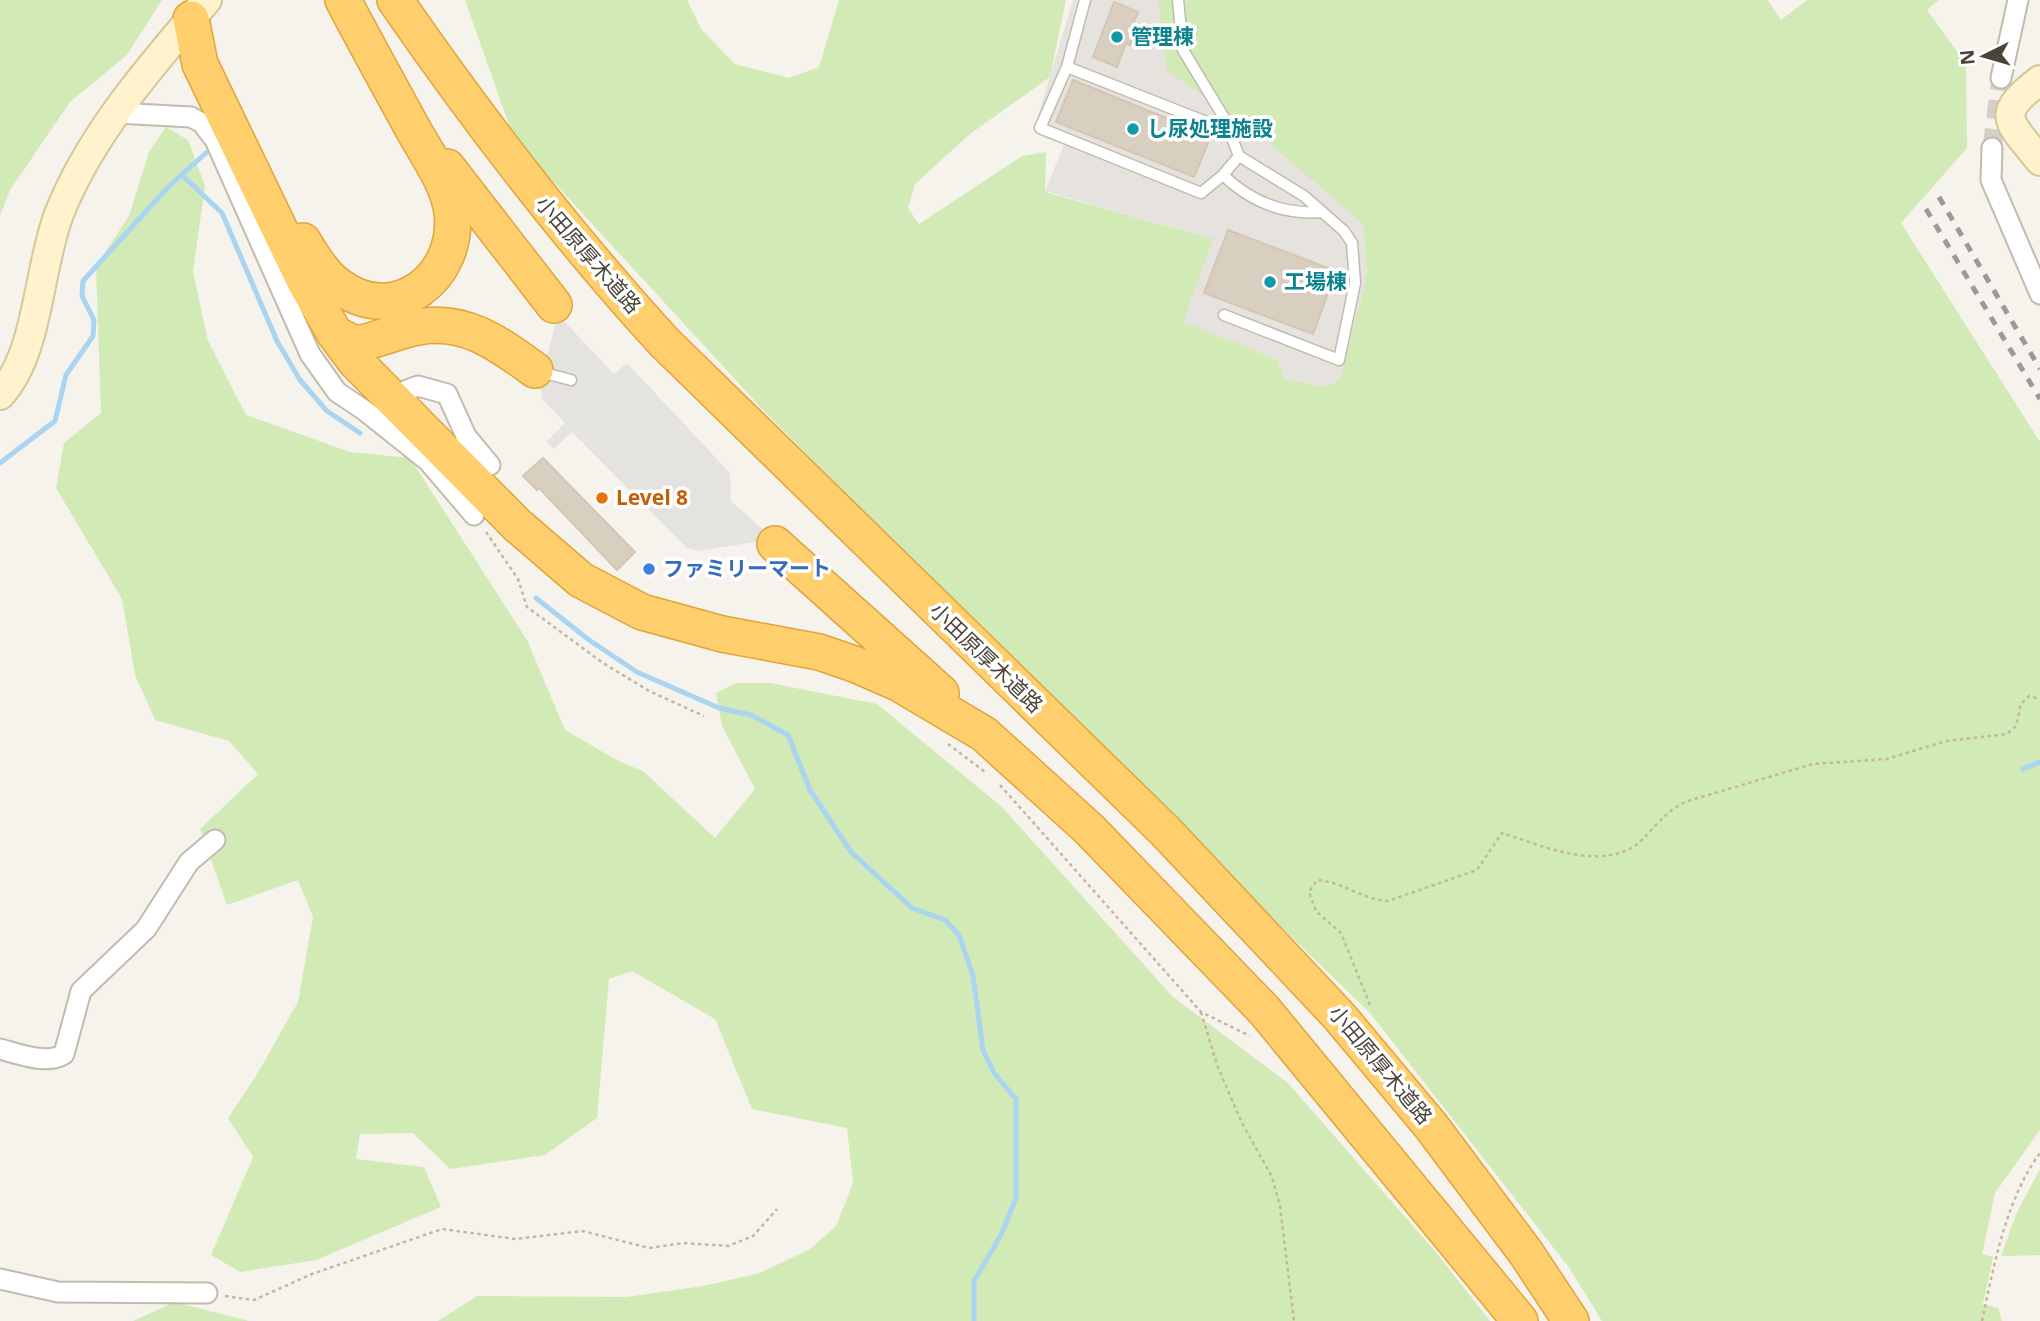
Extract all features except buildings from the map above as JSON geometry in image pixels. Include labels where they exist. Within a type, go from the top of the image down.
[{"type":"highway","points":[[195,5],[214,54],[304,243],[338,286],[360,297],[385,300],[401,298],[431,281],[450,251],[453,232],[447,191],[343,0]]},
{"type":"highway","name":"小田原厚木道路","points":[[369,0],[498,181],[646,353],[732,443],[1236,934],[1352,1063],[1459,1201],[1544,1321]]},
{"type":"highway","name":"小田原厚木道路","points":[[395,0],[514,168],[588,258],[664,342],[1166,832],[1339,1016],[1431,1126],[1527,1253],[1571,1321]]},
{"type":"highway","points":[[195,5],[200,64],[299,271],[335,334],[356,362],[517,526],[582,580],[642,612],[673,622],[775,642],[857,665],[898,683],[984,734]]},
{"type":"highway","points":[[371,54],[458,183],[554,305]]},
{"type":"highway","points":[[335,334],[355,344],[417,327],[437,325],[464,328],[499,343],[535,370]]},
{"type":"highway","points":[[775,544],[906,659],[984,734],[1089,828],[1264,1010],[1520,1321]]},
{"type":"street","points":[[2001,78],[2018,0]]},
{"type":"street","points":[[0,395],[16,372],[30,340],[44,264],[59,215],[84,161],[195,5]]},
{"type":"street","points":[[2040,81],[2015,100],[2009,111],[2011,124],[2040,162]]},
{"type":"street","points":[[116,113],[191,117],[202,123],[215,141],[310,354],[337,392],[373,406],[428,461],[474,515]]},
{"type":"street","points":[[1992,148],[1991,180],[2040,294]]},
{"type":"street","points":[[402,392],[418,386],[447,394],[466,436],[490,465]]},
{"type":"street","points":[[0,1049],[43,1059],[57,1058],[64,1054],[81,991],[146,929],[189,862],[215,839]]},
{"type":"street","points":[[0,1279],[58,1292],[207,1293]]},
{"type":"lane","points":[[1085,0],[1068,67],[1040,128],[1201,192],[1239,156]]},
{"type":"lane","points":[[1178,0],[1182,50],[1223,116],[1239,156],[1304,196],[1344,231],[1356,256],[1355,283],[1339,360],[1224,315]]},
{"type":"lane","points":[[1068,67],[1229,131]]},
{"type":"lane","points":[[1223,174],[1240,191],[1273,208],[1298,214],[1322,212]]},
{"type":"lane","points":[[535,370],[571,380]]},
{"type":"path","points":[[474,515],[519,579],[527,607],[603,663],[649,691],[704,716]]},
{"type":"path","points":[[1370,1005],[1341,933],[1316,911],[1309,892],[1317,880],[1331,881],[1377,900],[1388,901],[1477,870],[1502,833],[1576,856],[1631,849],[1675,806],[1688,801],[1813,764],[1886,760],[1947,741],[2007,734],[2016,726],[2021,704],[2029,696],[2040,699]]},
{"type":"path","points":[[941,739],[995,779],[1201,1012],[1258,1040]]},
{"type":"path","points":[[1201,1012],[1217,1065],[1236,1110],[1272,1177],[1280,1206],[1294,1321]]},
{"type":"path","points":[[1982,1321],[1991,1277],[2013,1208],[2028,1169],[2040,1153]]},
{"type":"path","points":[[207,1293],[254,1300],[312,1274],[443,1229],[515,1239],[583,1231],[649,1248],[685,1243],[729,1246],[753,1236],[776,1209]]},
{"type":"shaded area","points":[[1073,0],[1196,0],[1363,224],[1367,275],[1341,377],[1327,387],[1283,379],[1278,360],[1182,322],[1212,239],[1045,191],[1064,145],[1038,135],[1035,126]]},
{"type":"shaded area","points":[[561,318],[614,374],[627,363],[730,473],[731,501],[773,539],[699,551],[687,548],[572,432],[554,449],[546,442],[565,423],[542,399],[540,382],[556,323]]},
{"type":"green space","points":[[0,0],[162,0],[127,55],[70,102],[10,190],[0,216]]},
{"type":"green space","points":[[465,0],[687,0],[701,29],[735,64],[789,78],[819,67],[839,0],[1066,0],[1050,77],[970,134],[915,184],[908,208],[919,224],[1022,156],[1046,152],[1045,192],[1213,239],[1183,322],[1278,360],[1284,379],[1327,387],[1341,377],[1367,275],[1363,224],[1253,129],[1167,71],[1158,0],[1768,0],[1781,20],[1807,0],[1939,0],[1927,10],[1966,64],[1967,148],[1901,223],[2040,442],[2040,1130],[1995,1193],[1982,1254],[1993,1257],[1983,1304],[1998,1308],[2002,1321],[1602,1321],[1570,1269],[1370,1013],[1097,748],[768,415],[514,139]]},
{"type":"green space","points":[[166,127],[188,140],[205,186],[193,272],[208,341],[246,415],[350,452],[410,458],[527,640],[565,730],[615,759],[644,772],[715,838],[755,789],[722,726],[716,693],[736,683],[770,683],[877,704],[1002,807],[1173,997],[1288,1083],[1434,1250],[1490,1321],[438,1321],[477,1296],[627,1297],[703,1286],[760,1273],[810,1249],[836,1226],[853,1183],[847,1128],[752,1109],[715,1019],[632,971],[609,979],[597,1118],[545,1155],[450,1169],[413,1133],[360,1134],[356,1159],[424,1167],[441,1207],[316,1260],[240,1272],[211,1255],[253,1157],[228,1118],[256,1076],[298,1002],[313,917],[298,880],[227,905],[200,829],[258,774],[229,741],[155,720],[135,675],[122,599],[56,488],[64,443],[101,413],[96,266],[129,216],[149,152]]},
{"type":"green space","points":[[2040,1169],[2040,1255],[2001,1256],[2017,1212]]},
{"type":"green space","points":[[174,1302],[249,1321],[133,1321]]},
{"type":"waterway","points":[[0,463],[55,421],[66,375],[93,336],[94,320],[82,296],[83,281],[169,186],[206,153]]},
{"type":"waterway","points":[[182,175],[222,213],[277,341],[300,380],[327,411],[360,433]]},
{"type":"waterway","points":[[536,598],[589,640],[637,672],[719,708],[751,715],[788,735],[810,790],[851,852],[912,908],[945,920],[959,935],[973,976],[983,1050],[994,1073],[1016,1099],[1016,1198],[1001,1235],[974,1281],[974,1321]]},
{"type":"waterway","points":[[2023,769],[2040,762]]},
{"type":"tunnel","points":[[1992,148],[2001,78]]},
{"type":"railway","points":[[1939,197],[2040,369]]},
{"type":"railway","points":[[1926,209],[2040,399]]},
{"type":"place","name":"管理棟","points":[[1117,37]]},
{"type":"place","name":"し尿処理施設","points":[[1133,129]]},
{"type":"place","name":"工場棟","points":[[1270,282]]},
{"type":"place","name":"Level 8","points":[[602,498]]},
{"type":"place","name":"ファミリーマート","points":[[649,569]]}]
